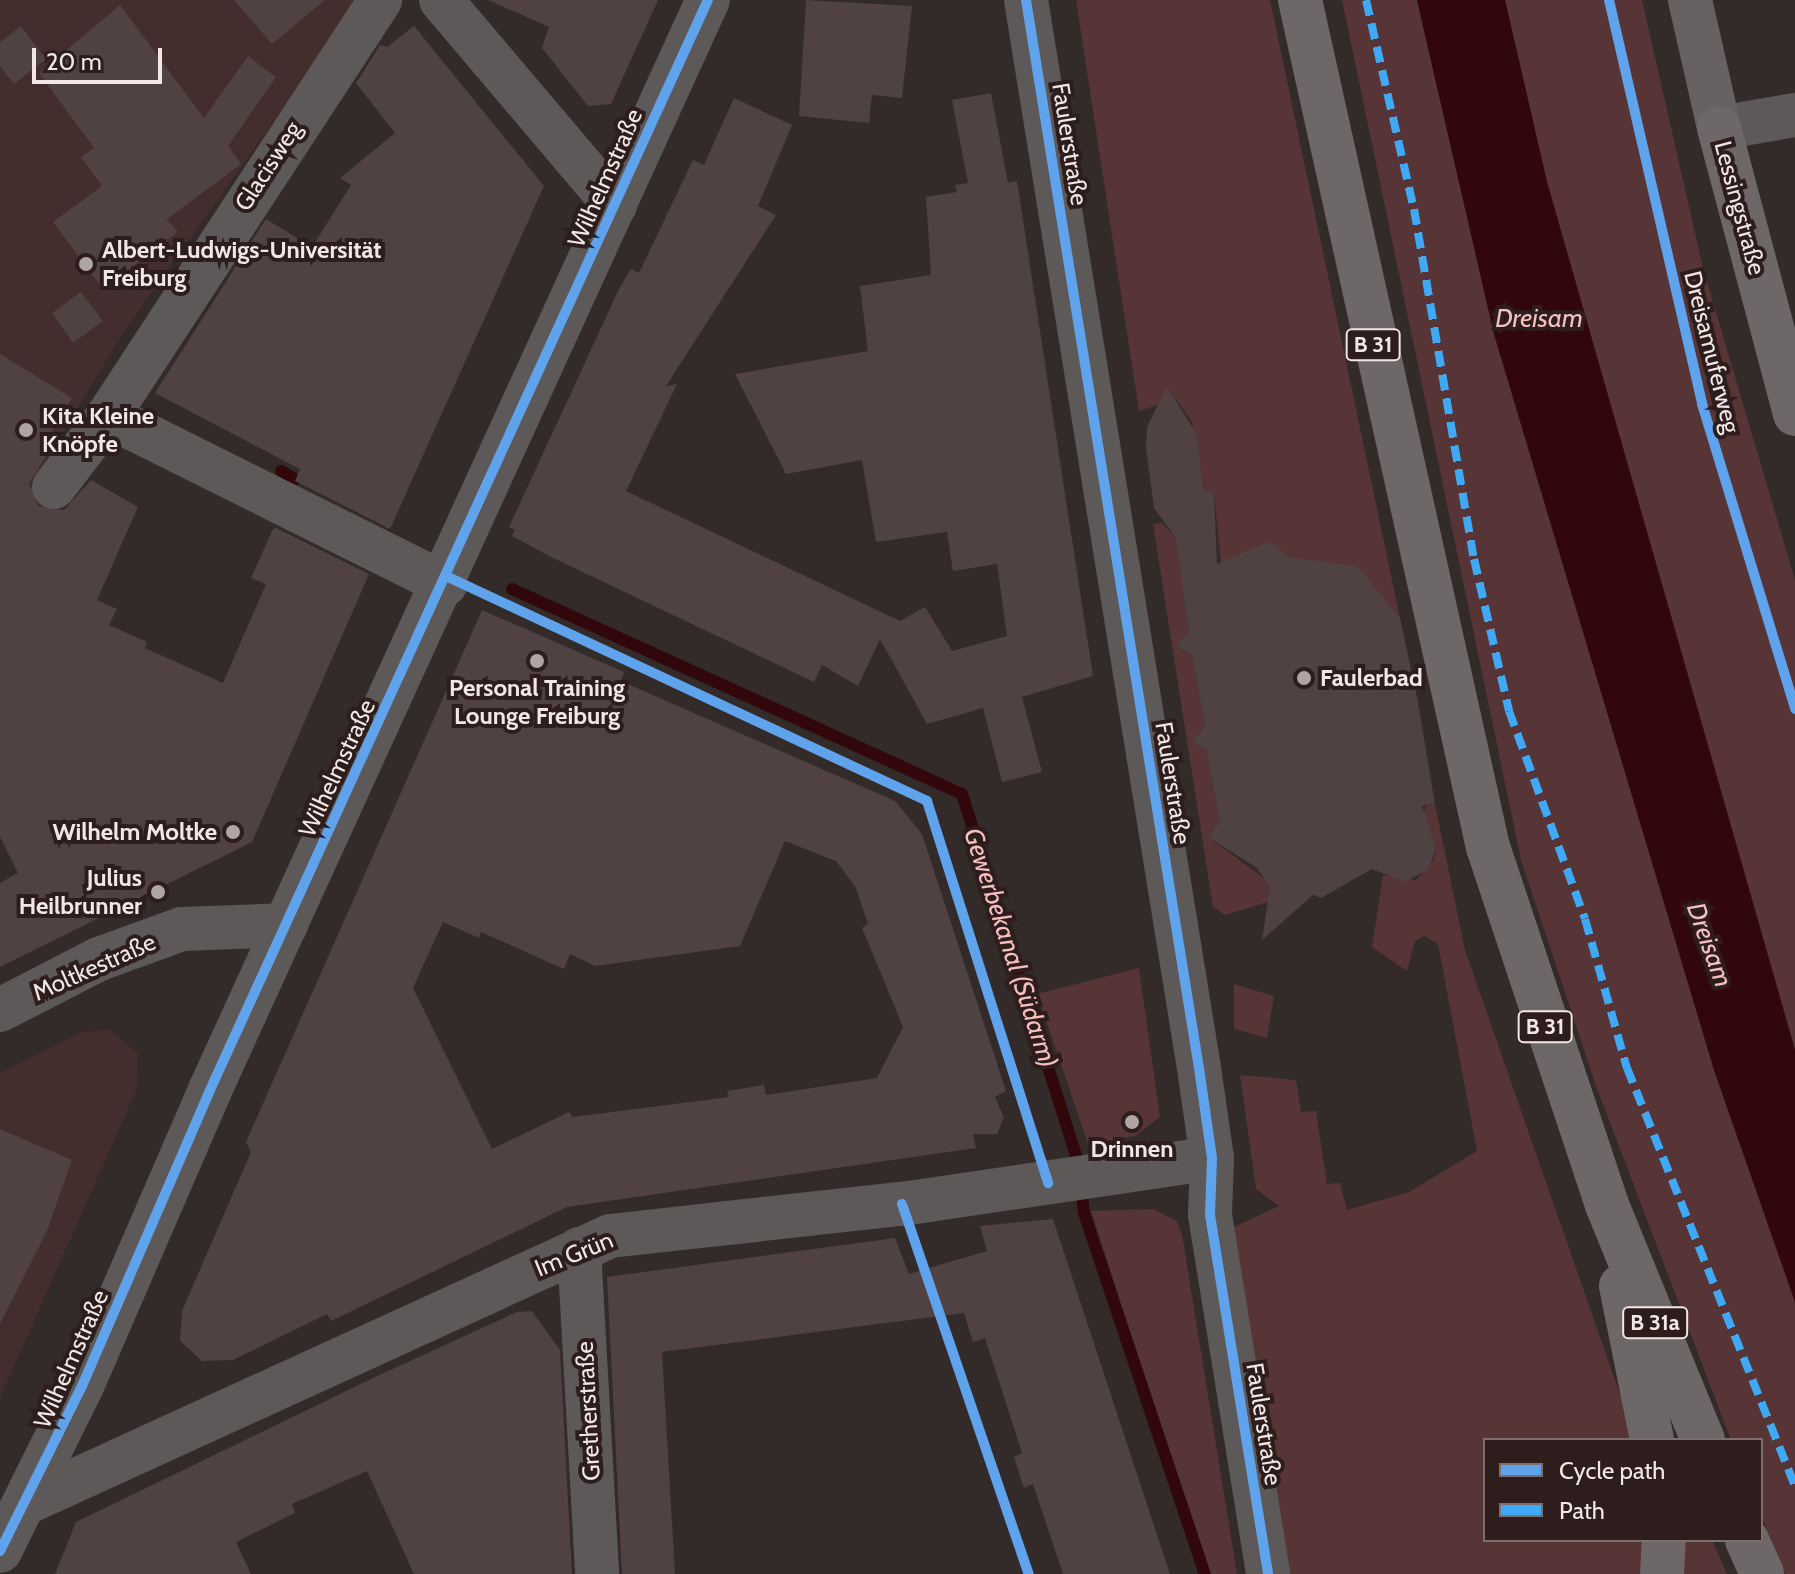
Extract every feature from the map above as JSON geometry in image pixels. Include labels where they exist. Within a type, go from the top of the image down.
[{"type":"highway","name":"B 31","points":[[1300,0],[1466,760],[1509,919],[1607,1205],[1652,1438]]},
{"type":"highway","name":"Lessingstraße","points":[[1719,128],[1795,414]]},
{"type":"highway","name":"B 31a","points":[[1607,1205],[1702,1438]]},
{"type":"highway","points":[[1662,1574],[1664,1542]]},
{"type":"highway","points":[[1748,1542],[1762,1574]]},
{"type":"main road","name":"Lessingstraße","points":[[1690,0],[1719,128]]},
{"type":"street","name":"Glacisweg","points":[[54,487],[108,416],[380,0]]},
{"type":"street","points":[[441,0],[615,205]]},
{"type":"street","name":"Wilhelmstraße","points":[[0,1551],[28,1502],[210,1090],[445,584],[708,0]]},
{"type":"street","name":"Faulerstraße","points":[[1026,0],[1212,1158],[1210,1215],[1268,1574]]},
{"type":"street","points":[[1719,128],[1795,115]]},
{"type":"street","points":[[108,416],[445,584]]},
{"type":"street","name":"Moltkestraße","points":[[0,1010],[99,959],[182,929],[286,925]]},
{"type":"street","name":"Im Grün","points":[[28,1502],[610,1236],[1088,1179],[1212,1158]]},
{"type":"street","name":"Gretherstraße","points":[[579,1249],[597,1574]]},
{"type":"shaded area","name":"Albert-Ludwigs-Universität Freiburg","points":[[0,0],[360,0],[122,334],[49,456],[84,476],[54,517],[0,639]]},
{"type":"shaded area","points":[[1076,0],[1270,0],[1400,618],[1278,556],[1272,543],[1221,563],[1214,493],[1203,490],[1192,422],[1176,399],[1139,411]]},
{"type":"shaded area","points":[[1342,0],[1417,0],[1494,334],[1714,1070],[1795,1302],[1795,1574],[1785,1574],[1763,1520],[1763,1438],[1730,1438],[1596,1086],[1521,860]]},
{"type":"shaded area","points":[[1505,0],[1642,0],[1703,268],[1795,580],[1795,1050],[1547,182]]},
{"type":"shaded area","points":[[1162,523],[1175,537],[1189,631],[1176,646],[1192,655],[1205,726],[1192,741],[1206,750],[1220,822],[1208,837],[1265,879],[1271,877],[1268,902],[1225,915],[1213,907],[1153,524]]},
{"type":"shaded area","points":[[1435,804],[1465,950],[1635,1438],[1483,1438],[1483,1542],[1646,1542],[1642,1574],[1280,1574],[1228,1230],[1279,1206],[1256,1189],[1240,1075],[1296,1080],[1301,1112],[1316,1111],[1327,1184],[1340,1183],[1347,1210],[1409,1192],[1477,1151],[1438,944],[1424,936],[1415,941],[1407,971],[1372,947],[1383,875],[1416,880],[1433,861],[1436,847],[1420,821],[1426,806]]},
{"type":"shaded area","points":[[1139,968],[1160,1117],[1135,1136],[1088,1144],[1037,994]]},
{"type":"shaded area","points":[[1234,984],[1274,996],[1267,1038],[1234,1029]]},
{"type":"shaded area","points":[[109,1029],[138,1053],[137,1089],[0,1398],[0,1073],[80,1033]]},
{"type":"shaded area","points":[[1153,1209],[1177,1221],[1182,1234],[1237,1574],[1209,1574],[1091,1211]]},
{"type":"shaded area","points":[[1686,1542],[1713,1542],[1727,1574],[1682,1574]]},
{"type":"water","name":"Dreisam","points":[[1417,0],[1505,0],[1547,182],[1795,1050],[1795,1302],[1714,1070],[1494,334]]},
{"type":"building","points":[[234,0],[325,0],[272,44]]},
{"type":"building","points":[[488,0],[658,0],[611,104],[588,106],[542,48],[549,27]]},
{"type":"building","points":[[806,0],[912,6],[902,98],[872,95],[869,123],[799,116]]},
{"type":"building","points":[[120,5],[204,118],[248,56],[276,77],[228,146],[241,164],[167,219],[178,232],[103,289],[53,222],[102,186],[81,157],[94,148],[39,73]]},
{"type":"building","points":[[21,26],[46,59],[14,84],[0,66],[0,42]]},
{"type":"building","points":[[414,26],[544,186],[390,529],[295,481],[300,469],[155,393],[266,219],[312,247],[351,185],[340,178],[395,133],[356,83],[380,45],[387,47]]},
{"type":"building","points":[[991,93],[1008,183],[1017,181],[1093,676],[1022,697],[1042,772],[1002,782],[983,708],[927,724],[880,639],[858,686],[822,665],[814,682],[549,556],[512,536],[515,530],[509,527],[619,289],[631,269],[639,273],[693,160],[704,165],[734,98],[792,125],[758,206],[776,215],[666,386],[677,384],[626,491],[900,621],[925,607],[952,651],[1007,636],[997,564],[953,571],[947,532],[876,542],[862,460],[786,474],[735,374],[868,351],[860,286],[931,275],[926,197],[957,192],[955,185],[968,183],[952,100]]},
{"type":"building","points":[[81,292],[103,321],[73,343],[52,313]]},
{"type":"building","points":[[0,354],[72,398],[40,451],[47,455],[29,483],[38,506],[64,510],[91,480],[138,507],[97,600],[117,609],[109,625],[147,642],[145,648],[223,683],[266,584],[251,578],[274,527],[369,574],[252,842],[0,967],[0,883],[18,873],[0,837]]},
{"type":"building","name":"Faulerbad","points":[[1167,386],[1197,435],[1203,490],[1214,493],[1217,564],[1270,541],[1288,557],[1357,566],[1400,618],[1418,702],[1435,804],[1422,806],[1436,847],[1429,869],[1405,882],[1372,869],[1321,898],[1313,895],[1262,940],[1270,887],[1257,868],[1208,837],[1220,822],[1206,750],[1192,741],[1205,726],[1192,655],[1176,646],[1189,631],[1175,537],[1154,508],[1146,448],[1147,427]]},
{"type":"building","points":[[482,610],[624,672],[621,681],[895,801],[922,834],[1006,1091],[995,1097],[1004,1117],[997,1134],[973,1134],[976,1148],[567,1207],[331,1321],[327,1314],[233,1360],[202,1361],[180,1341],[182,1311],[251,1152],[246,1142]],"holes":[[[785,841],[836,861],[856,888],[868,924],[862,928],[903,1027],[877,1078],[766,1095],[764,1085],[727,1091],[729,1097],[573,1117],[569,1112],[492,1149],[413,988],[443,922],[479,938],[481,932],[564,969],[570,954],[595,966],[740,946]]]},
{"type":"building","points":[[0,1129],[72,1160],[47,1231],[0,1324]]},
{"type":"building","points":[[1053,1219],[1170,1574],[1063,1574],[1033,1484],[1024,1488],[1014,1457],[1022,1453],[985,1338],[973,1342],[964,1313],[662,1352],[675,1574],[622,1574],[607,1277],[895,1238],[909,1274],[987,1251],[980,1226]]},
{"type":"building","points":[[532,1311],[560,1350],[572,1574],[414,1574],[367,1471],[292,1504],[295,1513],[236,1542],[251,1574],[55,1574],[76,1522],[375,1377],[517,1312]]},
{"type":"waterway","name":"Gewerbekanal (Südarm)","points":[[281,471],[295,479]]},
{"type":"waterway","name":"Gewerbekanal (Südarm)","points":[[512,589],[962,794],[1078,1161],[1084,1213],[1205,1574]]},
{"type":"marked path","points":[[1366,0],[1414,209],[1474,559],[1509,711],[1585,919],[1627,1068],[1795,1485]]},
{"type":"cycle path","points":[[0,1551],[82,1386],[210,1090],[708,0]]},
{"type":"cycle path","points":[[1026,0],[1199,1068],[1212,1158],[1210,1215],[1268,1574]]},
{"type":"cycle path","name":"Dreisamuferweg","points":[[1609,0],[1702,404],[1795,709]]},
{"type":"cycle path","points":[[448,577],[927,801],[1048,1183]]},
{"type":"cycle path","points":[[902,1204],[1029,1574]]},
{"type":"place","name":"Albert-Ludwigs-Universität Freiburg","points":[[86,264]]},
{"type":"place","name":"Kita Kleine Knöpfe","points":[[26,430]]},
{"type":"place","name":"Personal Training Lounge Freiburg","points":[[537,661]]},
{"type":"place","name":"Faulerbad","points":[[1304,678]]},
{"type":"place","name":"Wilhelm Moltke","points":[[233,832]]},
{"type":"place","name":"Julius Heilbrunner","points":[[158,892]]},
{"type":"place","name":"Drinnen","points":[[1132,1122]]}]
